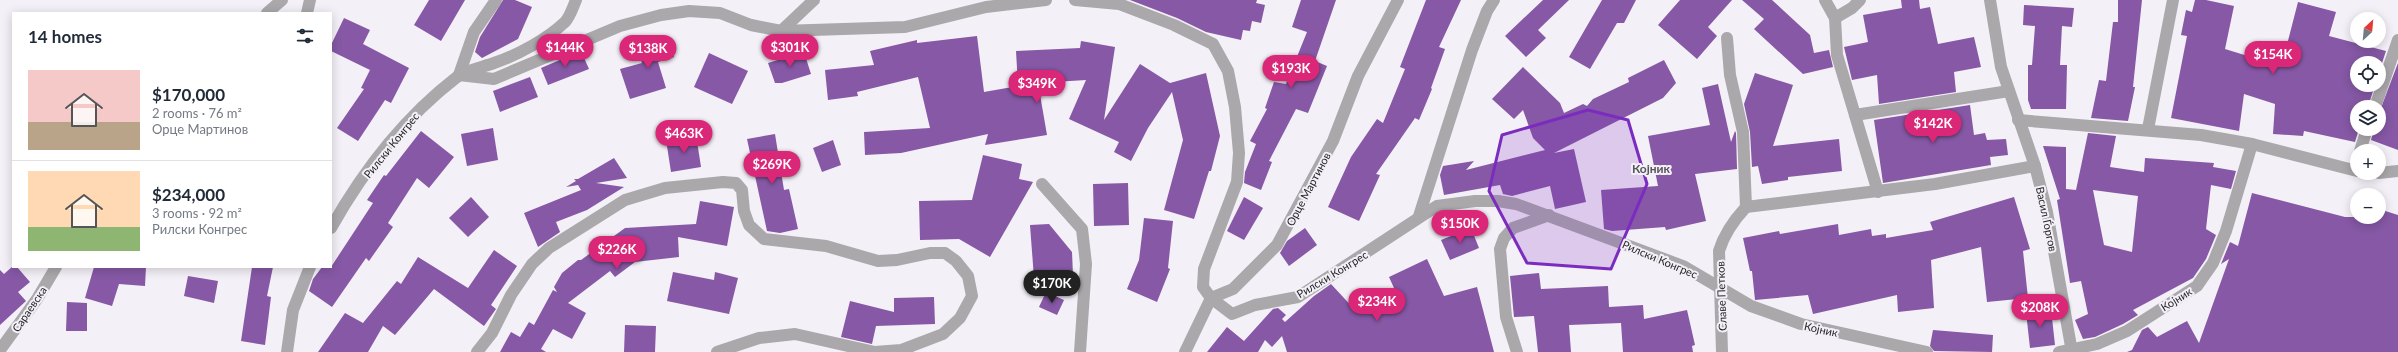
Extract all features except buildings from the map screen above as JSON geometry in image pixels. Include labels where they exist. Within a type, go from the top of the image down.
[{"type":"street","points":[[268,12],[282,0]]},
{"type":"street","points":[[307,12],[310,0]]},
{"type":"street","points":[[459,75],[474,32],[496,0]]},
{"type":"street","points":[[459,75],[506,59],[545,37],[566,21],[576,0]]},
{"type":"street","points":[[781,31],[814,0]]},
{"type":"street","points":[[459,75],[494,79],[620,26],[661,15],[688,11],[720,13],[751,25],[781,31],[905,27],[986,7],[1046,0]]},
{"type":"street","name":"Рилски Конгрес","points":[[1075,0],[1119,4],[1174,25],[1213,44],[1228,71],[1239,152],[1237,182],[1204,269],[1203,287],[1211,298],[1232,314],[1255,305],[1298,297],[1374,249],[1419,216],[1437,206],[1451,202],[1498,201],[1549,215],[1682,266],[1721,289]]},
{"type":"street","name":"Орце Мартинов","points":[[1211,298],[1233,289],[1277,245],[1333,141],[1358,76],[1398,0]]},
{"type":"street","points":[[1419,216],[1472,50],[1487,11],[1494,0]]},
{"type":"street","points":[[1825,0],[1835,18],[1837,55],[1878,192]]},
{"type":"street","points":[[1835,18],[1852,8],[1860,0]]},
{"type":"street","name":"Васил Ѓоргов","points":[[1990,0],[2001,67],[2035,166],[2047,212],[2072,351]]},
{"type":"street","points":[[2148,130],[2173,0]]},
{"type":"street","points":[[1727,38],[1730,75],[1743,132],[1746,207],[1935,184],[2035,166]]},
{"type":"street","points":[[2377,100],[2398,40]]},
{"type":"street","name":"Рилски Конгрес","points":[[332,226],[352,193],[404,125],[431,98],[459,75]]},
{"type":"street","points":[[1855,116],[2009,91]]},
{"type":"street","points":[[2018,120],[2097,128],[2148,130],[2201,135],[2252,144],[2350,170]]},
{"type":"street","name":"Којник","points":[[2059,352],[2072,351],[2097,344],[2127,331],[2196,286],[2213,263],[2226,231],[2252,144]]},
{"type":"street","points":[[2386,172],[2398,171]]},
{"type":"street","points":[[477,352],[492,333],[511,296],[532,264],[549,248],[609,209],[640,194],[664,188],[723,182],[736,184],[742,190],[744,211],[749,225],[764,239],[826,246],[858,257],[878,261],[897,260],[930,253],[945,253],[956,260],[968,276],[972,296],[960,318],[943,334],[901,351],[874,352],[795,334],[759,338],[718,352]]},
{"type":"street","points":[[1042,184],[1082,229],[1086,264],[1080,352]]},
{"type":"street","name":"Славе Петков","points":[[1722,352],[1719,251],[1734,220],[1746,207]]},
{"type":"street","points":[[1517,352],[1506,317],[1500,248],[1504,238],[1513,228],[1549,215]]},
{"type":"street","name":"Сараевска","points":[[0,350],[37,299],[55,268]]},
{"type":"street","points":[[287,352],[293,310],[310,268]]},
{"type":"street","name":"Којник","points":[[1721,289],[1751,306],[1801,324],[1927,352]]},
{"type":"street","points":[[1186,352],[1211,298]]},
{"type":"highlighted area","points":[[1588,110],[1628,120],[1647,184],[1611,269],[1527,263],[1489,191],[1502,135]]},
{"type":"district","name":"Којник","points":[[1651,168]]}]
